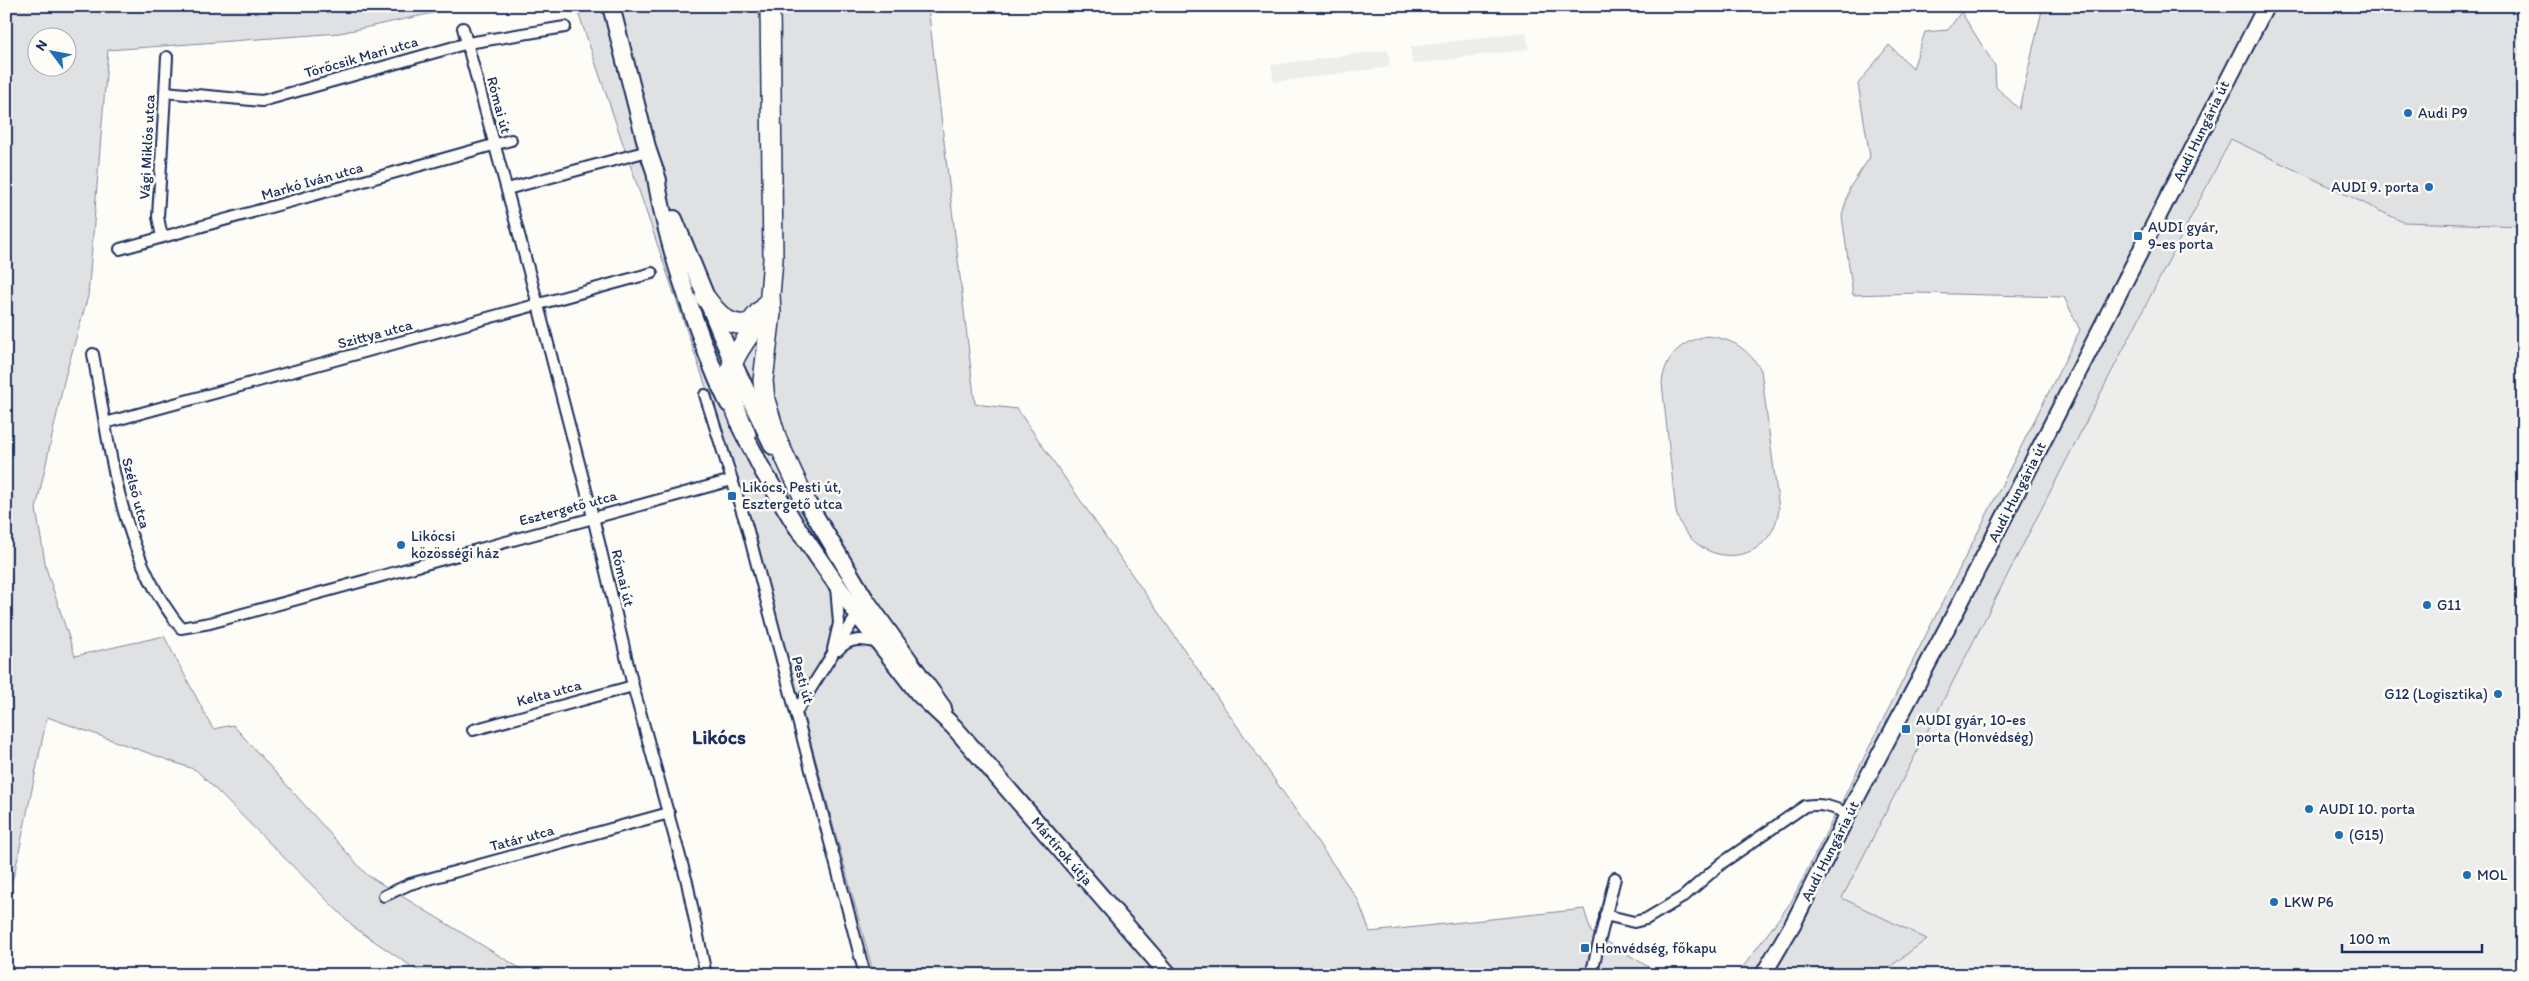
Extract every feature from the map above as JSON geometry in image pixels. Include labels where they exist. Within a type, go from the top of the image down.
[{"type":"highway","points":[[770,6],[773,259],[769,340],[762,381],[769,420],[805,500]]},
{"type":"highway","points":[[705,297],[721,317],[744,325],[750,323],[759,313],[770,295]]},
{"type":"highway","points":[[746,435],[729,384],[733,363],[757,327],[770,295]]},
{"type":"main road","points":[[611,6],[654,171],[733,363],[770,440],[865,599],[938,699],[954,727]]},
{"type":"main road","points":[[654,171],[658,193],[682,280],[708,357],[763,471],[795,524],[878,643],[918,694],[954,727]]},
{"type":"main road","name":"Mártírok útja","points":[[954,727],[1169,975]]},
{"type":"street","name":"Audi Hungária út","points":[[1763,975],[1794,922],[1848,814],[1962,600],[2266,6]]},
{"type":"street","name":"Törőcsik Mari utca","points":[[165,92],[262,101],[468,43],[565,27]]},
{"type":"street","name":"Római út","points":[[463,28],[593,517],[633,686],[687,882],[706,975]]},
{"type":"street","name":"Vági Miklós utca","points":[[162,237],[158,217],[167,57]]},
{"type":"street","name":"Markó Iván utca","points":[[120,249],[511,140]]},
{"type":"street","points":[[506,189],[648,151]]},
{"type":"street","name":"Szittya utca","points":[[105,423],[652,273]]},
{"type":"street","name":"Szélső utca","points":[[93,354],[110,459],[128,527],[156,589],[170,615],[181,628]]},
{"type":"street","name":"Pesti út","points":[[705,395],[757,563],[865,975]]},
{"type":"street","name":"Esztergető utca","points":[[181,628],[210,623],[732,480]]},
{"type":"street","points":[[829,659],[839,624],[835,581]]},
{"type":"street","points":[[796,712],[865,599]]},
{"type":"street","points":[[829,659],[841,646],[852,640],[863,639],[878,643]]},
{"type":"street","name":"Kelta utca","points":[[472,730],[633,686]]},
{"type":"street","points":[[1605,916],[1634,922],[1646,919],[1683,897],[1722,863],[1805,806],[1826,805],[1848,814]]},
{"type":"street","name":"Tatár utca","points":[[384,896],[410,884],[669,813]]},
{"type":"street","points":[[1591,975],[1615,878]]},
{"type":"shaded area","points":[[6,6],[466,6],[340,33],[108,50],[88,296],[65,377],[36,509],[46,568],[75,656],[164,636],[213,729],[233,725],[367,875],[531,975],[424,975],[355,928],[196,770],[47,717],[15,871],[6,901]]},
{"type":"shaded area","points":[[576,6],[928,6],[975,404],[1017,409],[1358,900],[1370,932],[1584,909],[1591,932],[1662,975],[877,975],[872,968],[747,507]]},
{"type":"shaded area","points":[[2043,6],[2523,6],[2523,226],[2403,222],[2231,139],[1842,898],[1927,939],[1879,975],[1737,975],[1791,902],[2080,330],[2064,297],[1917,293],[1853,295],[1842,216],[1850,187],[1870,157],[1858,84],[1889,45],[1913,68],[1925,32],[1948,30],[1961,12],[1995,66],[1996,87],[2019,109]]},
{"type":"shaded area","points":[[1526,32],[1529,49],[1412,64],[1410,47]]},
{"type":"shaded area","points":[[1388,50],[1390,67],[1274,82],[1271,65]]},
{"type":"shaded area","points":[[2232,139],[2403,222],[2523,226],[2523,975],[1879,975],[1927,939],[1842,898]]},
{"type":"shaded area","points":[[1707,336],[1724,339],[1745,350],[1761,370],[1779,509],[1773,529],[1762,544],[1747,552],[1731,556],[1714,553],[1698,545],[1685,531],[1676,512],[1662,383],[1667,365],[1676,351],[1689,342]]},
{"type":"place","name":"Audi P9","points":[[2408,113]]},
{"type":"place","name":"AUDI 9. porta","points":[[2429,187]]},
{"type":"place","name":"AUDI gyár, 9-es porta","points":[[2138,236]]},
{"type":"place","name":"Likócs, Pesti út, Esztergető utca","points":[[732,496]]},
{"type":"place","name":"Likócsi közösségi ház","points":[[401,545]]},
{"type":"place","name":"G11","points":[[2427,605]]},
{"type":"place","name":"G12 (Logisztika)","points":[[2498,694]]},
{"type":"place","name":"AUDI gyár, 10-es porta (Honvédség)","points":[[1906,729]]},
{"type":"place","name":"AUDI 10. porta","points":[[2309,809]]},
{"type":"place","name":"(G15)","points":[[2339,835]]},
{"type":"place","name":"MOL","points":[[2467,875]]},
{"type":"place","name":"LKW P6","points":[[2274,902]]},
{"type":"place","name":"Honvédség, főkapu","points":[[1585,948]]},
{"type":"district","name":"Likócs","points":[[719,737]]}]
